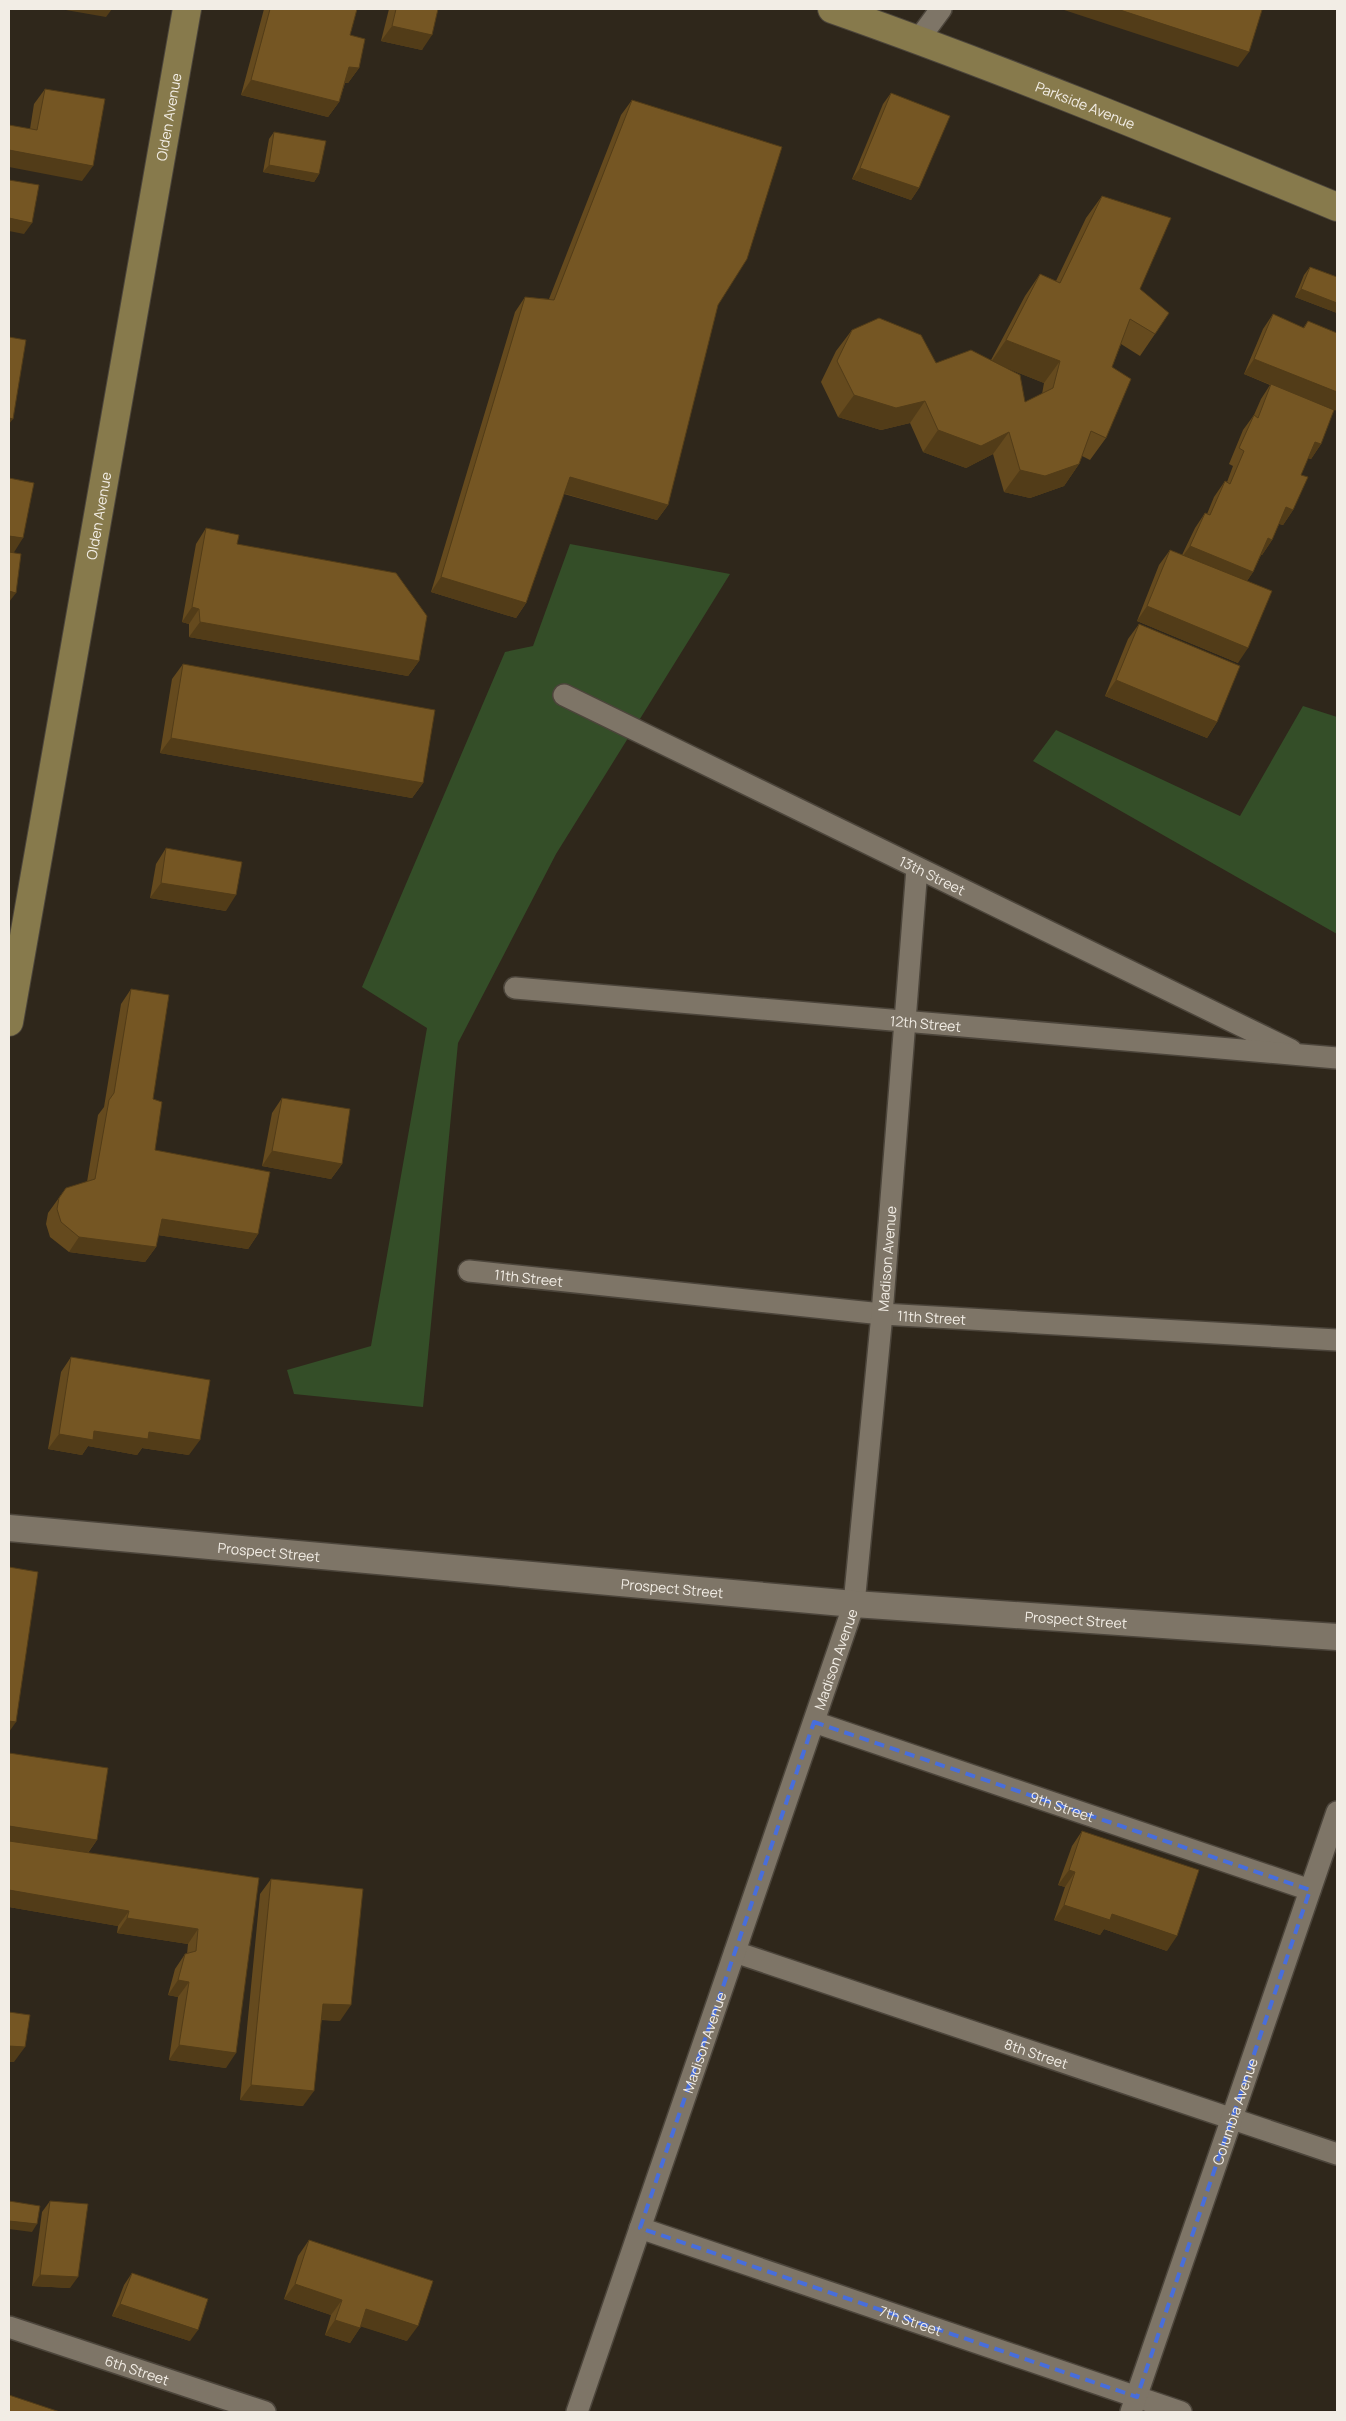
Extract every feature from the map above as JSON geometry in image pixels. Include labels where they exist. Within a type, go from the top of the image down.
[{"type":"main road","name":"Olden Avenue","points":[[9,1022],[187,9]]},
{"type":"main road","name":"Parkside Avenue","points":[[832,9],[919,39],[1105,111],[1337,207]]},
{"type":"street","points":[[919,39],[941,9]]},
{"type":"street","name":"13th Street","points":[[564,696],[1302,1055]]},
{"type":"street","name":"Madison Avenue","points":[[577,2412],[854,1604],[882,1314],[917,868]]},
{"type":"street","name":"12th Street","points":[[515,988],[1337,1058]]},
{"type":"street","name":"11th Street","points":[[469,1271],[882,1314],[1337,1340]]},
{"type":"street","name":"Prospect Street","points":[[9,1528],[854,1604],[1337,1636]]},
{"type":"street","name":"9th Street","points":[[814,1722],[1310,1890]]},
{"type":"street","name":"Columbia Avenue","points":[[1134,2405],[1337,1812]]},
{"type":"street","name":"8th Street","points":[[735,1952],[1337,2154]]},
{"type":"street","name":"7th Street","points":[[640,2228],[1134,2405],[1181,2412]]},
{"type":"street","name":"6th Street","points":[[9,2327],[265,2412]]},
{"type":"highlighted area","points":[[814,1722],[1310,1890],[1137,2397],[640,2228]]},
{"type":"green space","points":[[570,544],[730,574],[556,854],[458,1043],[423,1407],[294,1394],[287,1370],[371,1346],[427,1028],[362,987],[505,652],[533,646]]},
{"type":"green space","points":[[1303,706],[1337,717],[1337,934],[1033,761],[1056,730],[1240,816]]},
{"type":"building","points":[[270,9],[357,9],[350,35],[365,39],[359,68],[349,67],[339,102],[251,80]]},
{"type":"building","points":[[396,9],[438,9],[432,35],[392,26]]},
{"type":"building","points":[[1117,9],[1259,9],[1262,10],[1249,52]]},
{"type":"building","points":[[45,89],[105,99],[93,166],[9,150],[9,125],[37,130]]},
{"type":"building","points":[[891,93],[950,116],[919,188],[860,168]]},
{"type":"building","points":[[632,100],[782,147],[747,259],[718,305],[668,505],[570,477],[526,603],[441,577],[525,297],[554,300]]},
{"type":"building","points":[[274,132],[326,141],[319,174],[269,165]]},
{"type":"building","points":[[9,180],[39,185],[32,223],[9,218]]},
{"type":"building","points":[[1102,196],[1171,218],[1140,289],[1169,313],[1155,334],[1130,319],[1112,367],[1131,379],[1106,438],[1091,431],[1079,464],[1045,476],[1020,470],[1009,432],[981,446],[938,430],[925,401],[896,408],[854,395],[837,361],[852,330],[879,318],[921,335],[936,363],[971,350],[1020,375],[1025,402],[1053,388],[1060,361],[1006,340],[1040,274],[1060,283]]},
{"type":"building","points":[[1310,267],[1337,277],[1337,303],[1301,289]]},
{"type":"building","points":[[1273,314],[1304,328],[1308,321],[1337,333],[1337,392],[1254,359]]},
{"type":"building","points":[[9,337],[26,340],[13,419],[9,418]]},
{"type":"building","points":[[1271,384],[1334,410],[1321,444],[1315,442],[1301,475],[1308,477],[1293,510],[1286,507],[1272,540],[1268,538],[1253,572],[1190,546],[1205,513],[1210,515],[1225,481],[1230,484],[1244,451],[1239,448],[1254,415],[1258,418]]},
{"type":"building","points":[[9,478],[34,483],[23,538],[9,536]]},
{"type":"building","points":[[206,528],[239,535],[237,544],[396,573],[427,616],[419,661],[200,622],[199,609],[192,607]]},
{"type":"building","points":[[1170,550],[1272,591],[1248,648],[1147,606]]},
{"type":"building","points":[[9,552],[21,554],[16,593],[9,591]]},
{"type":"building","points":[[1139,624],[1240,666],[1217,722],[1116,680]]},
{"type":"building","points":[[183,664],[435,710],[423,783],[171,738]]},
{"type":"building","points":[[166,848],[242,862],[236,895],[161,883]]},
{"type":"building","points":[[131,989],[169,995],[153,1099],[162,1102],[155,1150],[270,1172],[258,1234],[162,1219],[156,1247],[79,1237],[61,1222],[57,1209],[59,1198],[66,1188],[95,1179],[109,1100],[114,1093]]},
{"type":"building","points":[[282,1098],[350,1109],[342,1164],[272,1151]]},
{"type":"building","points":[[71,1357],[210,1380],[200,1440],[149,1432],[148,1439],[94,1431],[93,1440],[59,1434]]},
{"type":"building","points":[[9,1567],[38,1572],[16,1722],[9,1721]]},
{"type":"building","points":[[9,1753],[108,1768],[97,1840],[9,1826]]},
{"type":"building","points":[[1082,1831],[1199,1870],[1177,1936],[1112,1914],[1110,1920],[1064,1905],[1075,1872],[1069,1870]]},
{"type":"building","points":[[9,1841],[259,1878],[236,2053],[179,2045],[189,1982],[178,1980],[185,1954],[196,1951],[198,1929],[127,1918],[129,1911],[9,1890]]},
{"type":"building","points":[[271,1879],[363,1889],[351,2005],[323,2004],[314,2091],[251,2085]]},
{"type":"building","points":[[9,2012],[30,2015],[25,2047],[9,2046]]},
{"type":"building","points":[[9,2201],[40,2206],[37,2224],[9,2221]]},
{"type":"building","points":[[50,2201],[88,2204],[78,2277],[40,2275]]},
{"type":"building","points":[[309,2240],[433,2281],[418,2326],[366,2309],[360,2328],[335,2320],[342,2300],[295,2284]]},
{"type":"building","points":[[132,2273],[208,2299],[198,2330],[120,2304]]},
{"type":"building","points":[[9,2395],[60,2412],[9,2412]]}]
